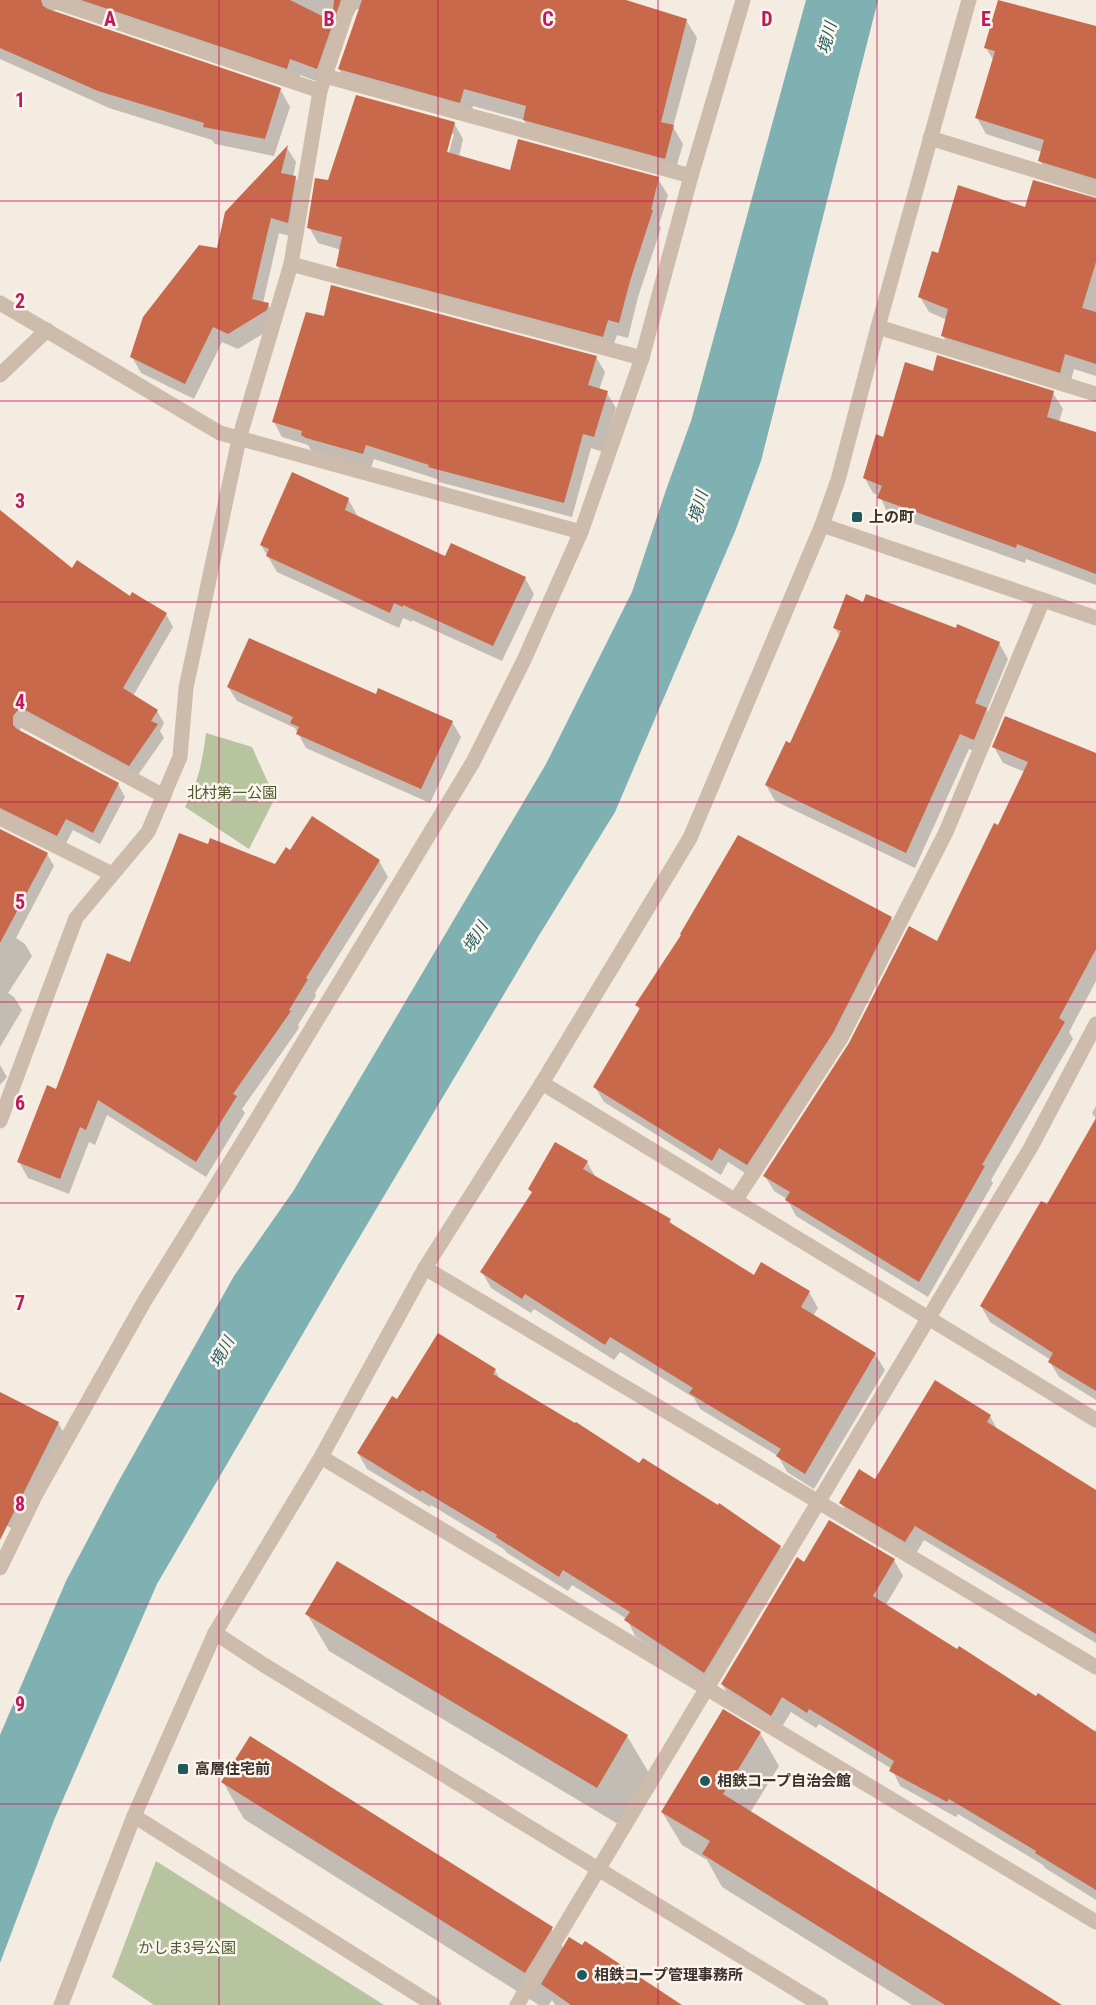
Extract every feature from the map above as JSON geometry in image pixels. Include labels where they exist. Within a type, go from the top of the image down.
[{"type":"street","points":[[51,0],[320,91]]},
{"type":"street","points":[[0,1121],[76,918],[148,832],[180,757],[186,688],[239,439],[291,264],[320,91],[352,0]]},
{"type":"street","points":[[61,2005],[134,1816],[215,1633],[321,1457],[425,1268],[542,1083],[690,838],[822,525],[838,480],[969,0]]},
{"type":"street","points":[[0,1569],[38,1492],[144,1302],[472,762],[524,660],[581,532],[642,358],[739,1]]},
{"type":"street","points":[[326,76],[691,176]]},
{"type":"street","points":[[930,138],[1096,189]]},
{"type":"street","points":[[291,264],[642,358]]},
{"type":"street","points":[[0,303],[220,433],[581,532]]},
{"type":"street","points":[[878,327],[1096,394]]},
{"type":"street","points":[[0,375],[47,330]]},
{"type":"street","points":[[822,525],[1096,618]]},
{"type":"street","points":[[735,1201],[841,1038],[946,832],[1043,600]]},
{"type":"street","points":[[22,720],[164,796]]},
{"type":"street","points":[[0,818],[112,874]]},
{"type":"street","points":[[517,2005],[1031,1147],[1096,1024]]},
{"type":"street","points":[[542,1083],[1096,1420]]},
{"type":"street","points":[[425,1268],[1096,1667]]},
{"type":"street","points":[[321,1457],[1096,1922]]},
{"type":"street","points":[[215,1633],[821,2005]]},
{"type":"street","points":[[134,1816],[434,2005]]},
{"type":"green space","name":"北村第一公園","points":[[206,733],[252,747],[275,798],[249,849],[185,807],[199,771]]},
{"type":"green space","name":"かしま3号公園","points":[[156,1861],[384,2005],[154,2005],[112,1977]]},
{"type":"water","name":"境川","points":[[806,0],[878,0],[761,461],[736,529],[615,812],[340,1270],[157,1584],[54,1820],[0,1963],[0,1735],[66,1581],[116,1486],[234,1276],[294,1190],[546,764],[632,592],[691,421]]},
{"type":"building","points":[[0,0],[41,0],[43,6],[48,9],[281,88],[265,139],[203,127],[204,123],[98,91],[0,48]]},
{"type":"building","points":[[81,0],[290,0],[332,21],[334,0],[341,0],[317,69],[290,59],[287,69]]},
{"type":"building","points":[[362,0],[626,0],[687,19],[661,122],[674,125],[665,159],[523,120],[526,106],[464,89],[460,103],[338,69]]},
{"type":"building","points":[[998,0],[1096,26],[1096,179],[1038,161],[1044,140],[975,118],[995,51],[984,48]]},
{"type":"building","points":[[356,95],[455,122],[447,152],[510,170],[518,139],[659,177],[651,210],[653,210],[619,323],[608,320],[603,337],[336,266],[342,237],[307,228],[315,178],[328,180]]},
{"type":"building","points":[[288,145],[281,173],[296,176],[288,223],[271,218],[252,299],[269,303],[267,310],[228,334],[213,327],[185,384],[130,357],[143,317],[199,245],[217,248],[225,212]]},
{"type":"building","points":[[1033,180],[1096,198],[1096,262],[1082,308],[1096,312],[1096,364],[1065,354],[1060,373],[941,336],[948,309],[918,297],[932,251],[938,253],[958,185],[1025,207]]},
{"type":"building","points":[[331,285],[597,356],[588,385],[608,391],[594,437],[583,434],[564,503],[428,467],[429,465],[366,445],[363,454],[306,438],[301,435],[302,431],[272,422],[306,312],[324,316]]},
{"type":"building","points":[[937,355],[1054,391],[1047,417],[1096,432],[1096,574],[1017,544],[1016,548],[877,498],[882,486],[863,478],[876,434],[883,437],[905,362],[933,371]]},
{"type":"building","points":[[292,472],[349,498],[345,510],[445,556],[451,543],[526,577],[493,646],[403,605],[403,607],[394,603],[390,613],[266,556],[269,549],[260,545]]},
{"type":"building","points":[[0,510],[72,568],[77,560],[130,596],[132,592],[167,613],[123,688],[158,710],[151,721],[158,724],[129,766],[27,711],[17,711],[13,716],[13,725],[17,729],[119,783],[93,833],[66,819],[57,836],[0,808]]},
{"type":"building","points":[[846,594],[863,602],[866,594],[956,628],[957,624],[1000,642],[975,703],[987,708],[974,740],[960,734],[906,853],[765,785],[786,741],[790,743],[841,631],[833,628]]},
{"type":"building","points":[[249,638],[376,694],[378,688],[453,721],[421,789],[296,734],[299,727],[290,723],[293,717],[227,687]]},
{"type":"building","points":[[1005,716],[1096,753],[1096,949],[1059,1018],[1065,1022],[982,1165],[985,1166],[919,1282],[785,1200],[790,1192],[763,1176],[849,1043],[909,926],[937,941],[994,823],[998,825],[1028,762],[992,747]]},
{"type":"building","points":[[312,816],[380,860],[306,978],[308,979],[289,1010],[291,1011],[233,1094],[237,1096],[196,1162],[98,1100],[86,1130],[80,1127],[60,1179],[17,1162],[47,1085],[56,1089],[107,953],[130,962],[179,833],[208,844],[210,838],[275,864],[286,847],[290,850]]},
{"type":"building","points":[[0,829],[48,853],[0,943]]},
{"type":"building","points":[[738,835],[892,917],[833,1033],[747,1165],[719,1148],[712,1161],[593,1087],[640,1008],[635,1005],[681,935]]},
{"type":"building","points":[[1096,1118],[1096,1391],[1048,1362],[1053,1353],[980,1306],[1041,1201],[1047,1204]]},
{"type":"building","points":[[555,1142],[588,1161],[583,1169],[671,1219],[669,1222],[754,1275],[761,1262],[810,1291],[801,1307],[876,1353],[805,1474],[776,1456],[781,1449],[689,1393],[693,1388],[610,1337],[605,1345],[525,1294],[522,1299],[480,1272],[532,1192],[528,1189]]},
{"type":"building","points":[[438,1333],[496,1369],[493,1374],[576,1422],[639,1463],[643,1458],[718,1505],[719,1503],[781,1546],[704,1673],[624,1620],[630,1612],[563,1570],[559,1577],[496,1537],[497,1535],[422,1490],[420,1492],[357,1453],[392,1396],[397,1399]]},
{"type":"building","points":[[935,1380],[991,1415],[987,1422],[1096,1490],[1096,1634],[915,1526],[905,1542],[839,1503],[859,1469],[875,1479]]},
{"type":"building","points":[[0,1392],[59,1422],[0,1540]]},
{"type":"building","points":[[829,1520],[895,1559],[873,1596],[957,1649],[959,1646],[1036,1696],[1038,1693],[1096,1732],[1096,1890],[949,1799],[947,1802],[889,1771],[894,1761],[809,1709],[807,1713],[782,1697],[771,1716],[721,1684],[797,1557],[804,1562]]},
{"type":"building","points":[[337,1561],[628,1735],[597,1788],[305,1614]]},
{"type":"building","points":[[723,1709],[761,1732],[723,1794],[1062,2005],[945,2005],[702,1854],[710,1841],[661,1812]]},
{"type":"building","points":[[250,1736],[553,1927],[525,1973],[221,1782]]},
{"type":"building","points":[[569,1937],[582,1945],[585,1941],[682,2005],[571,2005],[541,1984]]},
{"type":"place","name":"上の町","points":[[857,517]]},
{"type":"place","name":"高層住宅前","points":[[183,1769]]},
{"type":"place","name":"相鉄コープ自治会館","points":[[705,1781]]},
{"type":"place","name":"相鉄コープ管理事務所","points":[[582,1975]]}]
